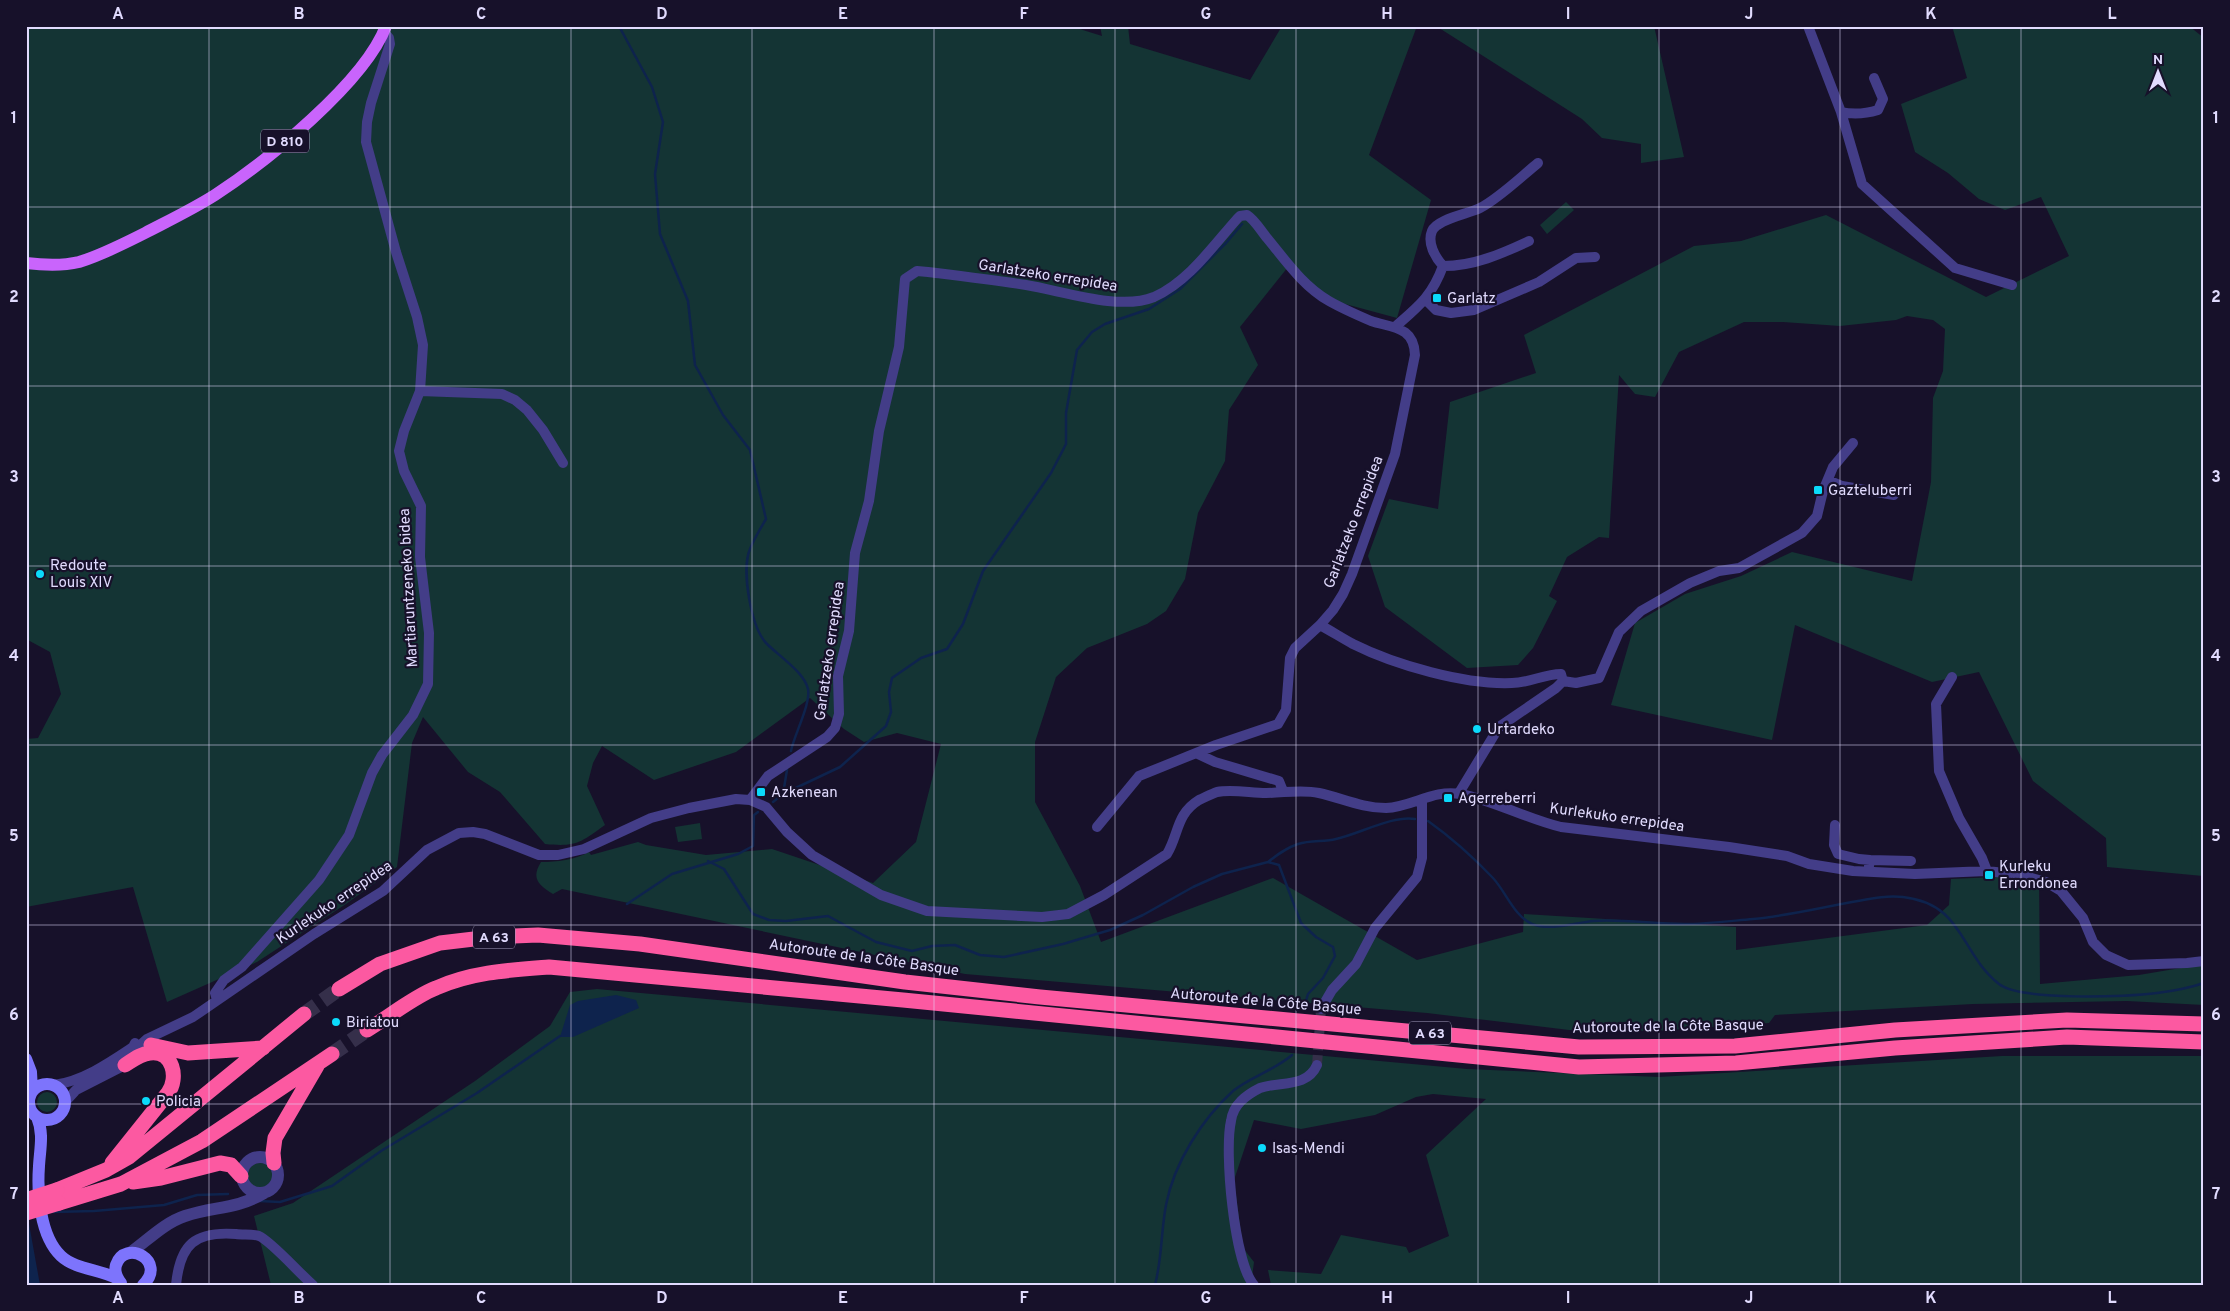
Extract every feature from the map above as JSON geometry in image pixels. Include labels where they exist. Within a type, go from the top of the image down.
[{"type":"highway","name":"Autoroute de la Côte Basque","points":[[339,989],[380,964],[440,943],[538,934],[640,944],[905,982],[1579,1047],[1735,1046],[1895,1030],[2067,1020],[2204,1024]]},
{"type":"highway","name":"A 63","points":[[367,1030],[434,988],[467,977],[507,970],[549,967],[1578,1067],[1736,1063],[1895,1048],[2067,1037],[2204,1042]]},
{"type":"highway","points":[[26,1213],[129,1157],[304,1014]]},
{"type":"highway","points":[[137,1046],[157,1045],[188,1053],[263,1048]]},
{"type":"highway","points":[[106,1170],[168,1093],[173,1083],[174,1070],[171,1064],[156,1052],[139,1055],[125,1065]]},
{"type":"highway","points":[[121,1184],[202,1141],[332,1054]]},
{"type":"highway","points":[[274,1163],[275,1138],[318,1064]]},
{"type":"highway","points":[[26,1200],[58,1197],[161,1178],[220,1162],[231,1165],[242,1179]]},
{"type":"main road","name":"D 810","points":[[26,263],[48,265],[78,262],[107,252],[162,224],[210,192],[270,145],[328,92],[385,29]]},
{"type":"main road","points":[[28,1062],[62,1092],[65,1102],[63,1111],[42,1139]]},
{"type":"main road","points":[[28,1062],[32,1091],[28,1105],[36,1117],[42,1139],[38,1180],[46,1230],[61,1256],[72,1264],[88,1268],[120,1282]]},
{"type":"main road","points":[[32,1091],[39,1086],[51,1084]]},
{"type":"main road","points":[[36,1117],[46,1120],[56,1118]]},
{"type":"main road","points":[[88,1268],[117,1262],[123,1256],[130,1253],[138,1253],[147,1260],[150,1267],[148,1282]]},
{"type":"main road","points":[[117,1262],[116,1273],[120,1282]]},
{"type":"street","points":[[1808,26],[1841,112],[1862,184],[1955,268],[2012,285]]},
{"type":"street","name":"Martiaruntzeneko bidea","points":[[217,1000],[215,993],[224,980],[242,967],[319,880],[349,835],[372,773],[382,755],[413,715],[428,684],[429,633],[420,557],[421,506],[404,471],[399,452],[404,431],[420,391],[423,345],[417,317],[396,252],[366,142],[371,102],[390,44],[385,29]]},
{"type":"street","points":[[1841,112],[1868,114],[1878,110],[1882,99],[1874,78]]},
{"type":"street","points":[[1442,266],[1434,255],[1432,242],[1432,232],[1437,224],[1481,207],[1538,163]]},
{"type":"street","name":"Garlatzeko errepidea","points":[[750,800],[768,776],[827,737],[835,728],[838,714],[838,676],[849,631],[856,553],[869,501],[879,431],[899,347],[905,279],[917,271],[928,272],[1027,286],[1111,302],[1138,302],[1163,292],[1186,275],[1237,219],[1244,214],[1250,216],[1293,270],[1318,294],[1366,318],[1396,326],[1408,335],[1415,346],[1415,355],[1395,454],[1343,594],[1320,625],[1295,648],[1290,658],[1286,710],[1278,724],[1216,745],[1198,754],[1139,776],[1097,827]]},
{"type":"street","points":[[1442,266],[1456,266],[1493,258],[1529,241]]},
{"type":"street","points":[[1426,300],[1436,310],[1451,313],[1474,310],[1539,282],[1576,258],[1595,257]]},
{"type":"street","points":[[1396,326],[1426,300],[1437,281],[1442,266]]},
{"type":"street","points":[[420,391],[502,394],[515,400],[527,410],[543,430],[563,462]]},
{"type":"street","points":[[1563,681],[1576,683],[1599,678],[1619,632],[1641,611],[1690,583],[1719,571],[1739,568],[1768,554],[1802,533],[1817,516],[1833,467],[1853,443]]},
{"type":"street","points":[[1828,480],[1842,486],[1894,495]]},
{"type":"street","points":[[1320,625],[1354,644],[1409,666],[1476,682],[1512,683],[1530,681],[1551,674],[1561,674],[1563,681]]},
{"type":"street","points":[[1952,677],[1936,704],[1939,771],[1959,818],[1982,858],[1987,871]]},
{"type":"street","points":[[1459,793],[1499,726],[1556,688],[1563,681]]},
{"type":"street","points":[[1198,754],[1215,762],[1279,781],[1283,791]]},
{"type":"street","name":"Kurlekuko errepidea","points":[[51,1084],[71,1081],[109,1063],[164,1029],[193,1017],[314,934],[383,891],[427,850],[459,833],[473,832],[485,834],[539,855],[558,855],[584,848],[651,818],[736,799],[750,800],[766,807],[787,832],[812,855],[881,895],[927,911],[1042,917],[1068,914],[1104,895],[1167,854],[1173,844],[1177,826],[1186,811],[1199,800],[1216,792],[1306,791],[1370,807],[1398,807],[1444,793],[1459,793],[1561,827],[1729,847],[1787,856],[1809,864],[1869,872],[1915,874],[1987,871],[2022,874],[2046,882],[2061,891],[2083,918],[2094,942],[2106,955],[2128,965],[2204,961]]},
{"type":"street","points":[[1321,1009],[1332,990],[1356,964],[1375,928],[1417,877],[1422,858],[1422,800]]},
{"type":"street","points":[[1835,825],[1834,845],[1838,854],[1858,860],[1911,861]]},
{"type":"street","points":[[1869,872],[1870,860]]},
{"type":"street","points":[[65,1102],[76,1090],[125,1065],[137,1046]]},
{"type":"street","points":[[1254,1285],[1245,1270],[1238,1241],[1231,1180],[1230,1122],[1234,1111],[1250,1094],[1260,1088],[1300,1081],[1310,1076],[1317,1065]]},
{"type":"street","points":[[130,1253],[168,1224],[185,1216],[224,1208],[245,1203],[272,1190],[277,1182],[278,1171],[274,1163],[264,1157],[253,1158],[244,1166],[238,1197],[224,1208]]},
{"type":"street","points":[[242,1179],[253,1193],[264,1193]]},
{"type":"street","points":[[176,1285],[180,1258],[190,1245],[202,1237],[215,1233],[258,1236],[313,1285]]},
{"type":"street","points":[[147,1260],[151,1236]]},
{"type":"green space","points":[[26,26],[1070,26],[1102,36],[1100,26],[1128,26],[1130,44],[1250,80],[1282,26],[1417,26],[1369,155],[1431,200],[1397,318],[1334,301],[1288,267],[1240,327],[1258,365],[1229,410],[1225,461],[1198,513],[1185,579],[1166,611],[1147,624],[1087,648],[1056,677],[1035,742],[1035,802],[1080,886],[1101,942],[1273,878],[1417,960],[1523,932],[1524,914],[1736,927],[1736,950],[1927,925],[1949,905],[1951,879],[2039,875],[2040,984],[2139,975],[2204,964],[2204,1005],[2127,1001],[1973,1004],[1775,1015],[1769,1023],[1654,1031],[1569,1030],[1427,1013],[965,974],[562,889],[553,894],[540,884],[536,877],[541,862],[565,860],[589,852],[591,855],[638,842],[706,855],[772,849],[873,883],[916,842],[941,744],[897,733],[864,742],[844,729],[810,698],[736,752],[654,780],[602,746],[593,763],[587,786],[605,825],[583,840],[564,845],[545,844],[500,792],[468,772],[423,717],[412,743],[397,867],[346,904],[257,962],[167,1002],[133,887],[26,907],[26,739],[38,738],[61,694],[50,652],[26,639]]},
{"type":"green space","points":[[1436,26],[1654,26],[1684,157],[1641,163],[1641,144],[1602,138],[1582,119]]},
{"type":"green space","points":[[1952,26],[2189,26],[2204,38],[2203,876],[2107,867],[2106,838],[2033,781],[1979,672],[1932,682],[1795,625],[1772,740],[1611,705],[1635,623],[1685,594],[1741,576],[1792,552],[1912,581],[1931,482],[1933,398],[1943,371],[1945,329],[1933,320],[1907,316],[1896,320],[1840,326],[1783,322],[1744,322],[1679,352],[1655,397],[1635,394],[1619,375],[1609,538],[1599,537],[1567,557],[1549,596],[1557,601],[1533,648],[1518,665],[1467,668],[1385,607],[1368,556],[1389,499],[1438,509],[1450,402],[1536,373],[1524,335],[1694,246],[1741,241],[1826,215],[1986,297],[2069,256],[2041,197],[2005,210],[1979,199],[1948,173],[1915,152],[1901,104],[1967,78]]},
{"type":"green space","points":[[1566,202],[1574,210],[1547,234],[1540,225]]},
{"type":"green space","points":[[700,823],[702,839],[678,842],[675,827]]},
{"type":"green space","points":[[597,989],[1467,1069],[1659,1077],[2002,1056],[2204,1056],[2204,1285],[1271,1285],[1268,1270],[1321,1274],[1341,1235],[1406,1247],[1409,1253],[1449,1236],[1426,1155],[1486,1099],[1433,1094],[1416,1097],[1375,1115],[1301,1129],[1254,1120],[1234,1180],[1243,1248],[1254,1262],[1251,1285],[271,1285],[254,1216],[293,1203],[475,1081],[550,1026],[570,992]]},
{"type":"green space","points":[[47,1092],[54,1095],[57,1102],[54,1109],[47,1112],[40,1109],[37,1102],[40,1095]]},
{"type":"green space","points":[[260,1163],[269,1167],[273,1176],[269,1185],[260,1189],[251,1185],[247,1176],[251,1167]]},
{"type":"water","points":[[616,995],[636,1000],[639,1008],[573,1037],[560,1037],[570,1005],[578,1001]]},
{"type":"water","points":[[26,1207],[40,1285],[26,1285]]},
{"type":"waterway","points":[[619,26],[652,87],[663,122],[655,174],[660,234],[688,301],[695,365],[723,415],[750,450],[766,519],[753,542],[747,558],[747,584],[752,612],[761,636],[767,644],[802,676],[808,689],[805,711],[791,751]]},
{"type":"waterway","points":[[783,794],[840,767],[886,726],[891,712],[889,692],[892,678],[921,658],[947,649],[963,624],[983,571],[1051,473],[1066,444],[1066,413],[1077,350],[1092,332],[1105,324],[1149,309],[1180,289],[1226,243],[1242,224]]},
{"type":"waterway","points":[[773,802],[783,794],[787,770]]},
{"type":"waterway","points":[[627,904],[672,874],[738,854],[753,846],[754,815],[758,812]]},
{"type":"waterway","points":[[1268,862],[1282,851],[1298,844],[1345,837],[1386,822],[1415,819]]},
{"type":"waterway","points":[[1428,821],[1454,841],[1485,870],[1498,884],[1520,915],[1532,924],[1539,926],[1555,927],[1593,921],[1673,924],[1710,923],[1778,916],[1878,898],[1903,897],[1923,901],[1938,909],[1950,919],[1986,971],[1999,984],[2011,989],[2051,995],[2123,996],[2169,991],[2204,983]]},
{"type":"waterway","points":[[708,861],[724,869],[753,914],[769,920],[786,921],[828,916],[876,942],[912,951],[932,946],[955,945],[980,955],[1004,957],[1063,944],[1110,930],[1222,874],[1268,862],[1279,865],[1301,923],[1316,937],[1333,947],[1335,956],[1323,978],[1308,994],[1305,1004]]},
{"type":"waterway","points":[[260,1201],[280,1202],[332,1186],[381,1151],[477,1093],[560,1036]]},
{"type":"waterway","points":[[1155,1285],[1164,1215],[1170,1189],[1175,1173],[1191,1143],[1200,1128],[1233,1091],[1292,1055]]},
{"type":"waterway","points":[[51,1212],[94,1211],[164,1205],[197,1195],[228,1194]]},
{"type":"tunnel","points":[[304,1014],[339,989]]},
{"type":"tunnel","points":[[1317,1065],[1321,1009]]},
{"type":"tunnel","points":[[332,1054],[367,1030]]},
{"type":"place","name":"Garlatz","points":[[1437,298]]},
{"type":"place","name":"Gazteluberri","points":[[1818,490]]},
{"type":"place","name":"Redoute Louis XIV","points":[[40,574]]},
{"type":"place","name":"Urtardeko","points":[[1477,729]]},
{"type":"place","name":"Azkenean","points":[[761,792]]},
{"type":"place","name":"Agerreberri","points":[[1448,798]]},
{"type":"place","name":"Kurleku Errondonea","points":[[1989,875]]},
{"type":"place","name":"Biriatou","points":[[336,1022]]},
{"type":"place","name":"Policia","points":[[146,1101]]},
{"type":"place","name":"Isas-Mendi","points":[[1262,1148]]}]
